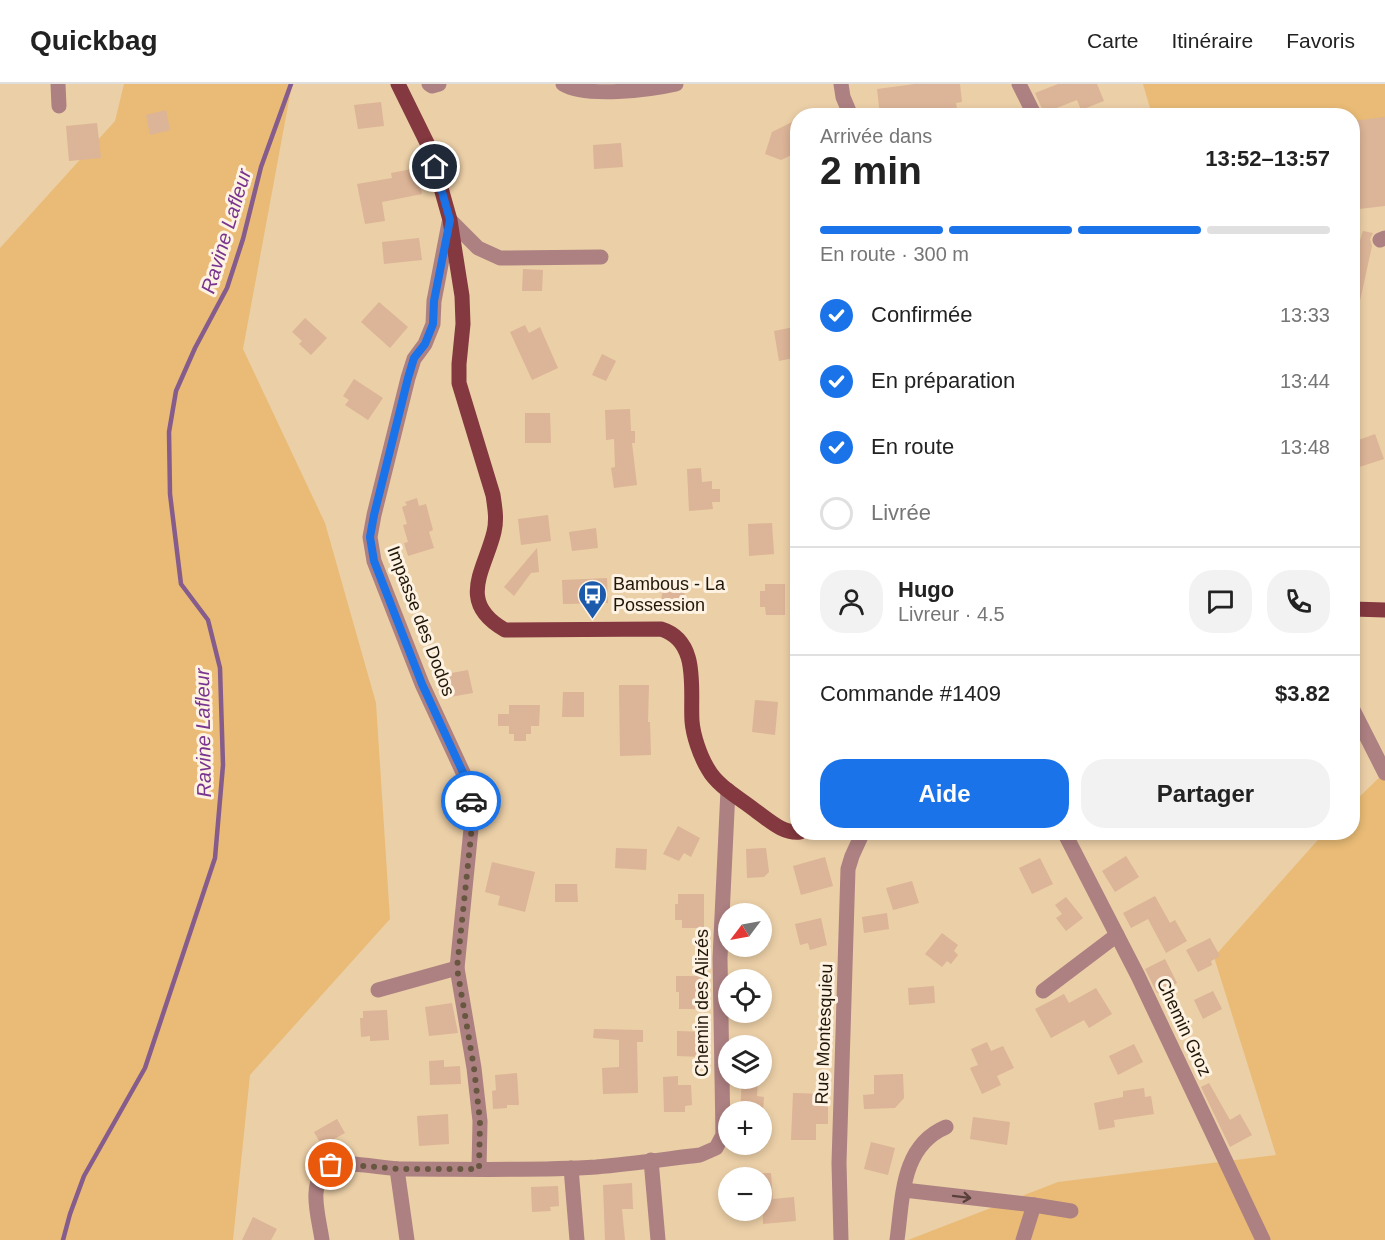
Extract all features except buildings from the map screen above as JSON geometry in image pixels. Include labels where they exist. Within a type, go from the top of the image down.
[{"type":"main road","points":[[398,84],[430,149],[450,220],[462,296],[463,324],[459,383],[493,495],[496,514],[494,532],[478,575],[476,588],[483,609],[488,618],[505,630],[661,629],[671,632],[680,639],[689,656],[692,724],[707,768],[728,790],[772,823],[790,831]]},
{"type":"main road","points":[[1360,609],[1385,610]]},
{"type":"street","points":[[58,84],[59,106]]},
{"type":"street","points":[[429,84],[432,86],[439,84]]},
{"type":"street","points":[[563,84],[589,93],[676,84]]},
{"type":"street","points":[[841,84],[848,108]]},
{"type":"street","points":[[1019,84],[1031,108]]},
{"type":"street","points":[[450,220],[478,249],[500,258],[601,257]]},
{"type":"street","name":"Impasse des Dodos","points":[[450,220],[434,301],[433,324],[425,344],[414,358],[408,378],[370,537],[374,561],[422,684],[466,779],[473,809],[457,968],[480,1121],[479,1169]]},
{"type":"street","points":[[1360,724],[1385,773]]},
{"type":"street","name":"Chemin des Alizés","points":[[322,1240],[316,1196],[317,1181],[331,1165],[397,1169],[571,1168],[700,1155],[716,1148],[723,1135],[720,958],[728,790]]},
{"type":"street","name":"Rue Montesquieu","points":[[841,1240],[839,1163],[848,869],[859,840]]},
{"type":"street","name":"Chemin Groz","points":[[1068,840],[1143,987],[1263,1240]]},
{"type":"street","points":[[1043,991],[1117,935]]},
{"type":"street","points":[[378,990],[457,968]]},
{"type":"street","points":[[897,1240],[904,1190],[912,1159],[923,1142],[934,1132],[946,1127]]},
{"type":"street","points":[[651,1160],[658,1240]]},
{"type":"street","points":[[571,1168],[577,1240]]},
{"type":"street","points":[[397,1169],[407,1240]]},
{"type":"street","points":[[904,1190],[1071,1211]]},
{"type":"street","points":[[1023,1240],[1034,1205]]},
{"type":"shaded area","points":[[124,84],[292,84],[243,349],[325,523],[376,703],[390,919],[250,1075],[233,1240],[0,1240],[0,248],[115,121]]},
{"type":"shaded area","points":[[1143,84],[1385,84],[1385,200],[1360,200],[1360,108],[1150,108]]},
{"type":"shaded area","points":[[1385,772],[1385,1240],[908,1240],[1058,1182],[1276,1155],[1214,957],[1318,840],[1360,840],[1360,796]]},
{"type":"waterway","name":"Ravine Lafleur","points":[[63,1240],[84,1176],[145,1068],[215,858],[223,765],[220,668],[208,620],[181,584],[170,494],[169,432],[176,391],[195,348],[227,288],[243,239],[261,167],[291,84]]},
{"type":"way so far","points":[[331,1165],[397,1169],[479,1169],[480,1121],[474,1068],[457,968],[471,836],[473,809],[471,801]]},
{"type":"place","name":"Bambous - La Possession","points":[[592,620]]},
{"type":"route","points":[[435,167],[450,220],[434,301],[433,324],[425,344],[414,358],[408,378],[370,537],[374,561],[422,684],[466,779],[471,801]]}]
